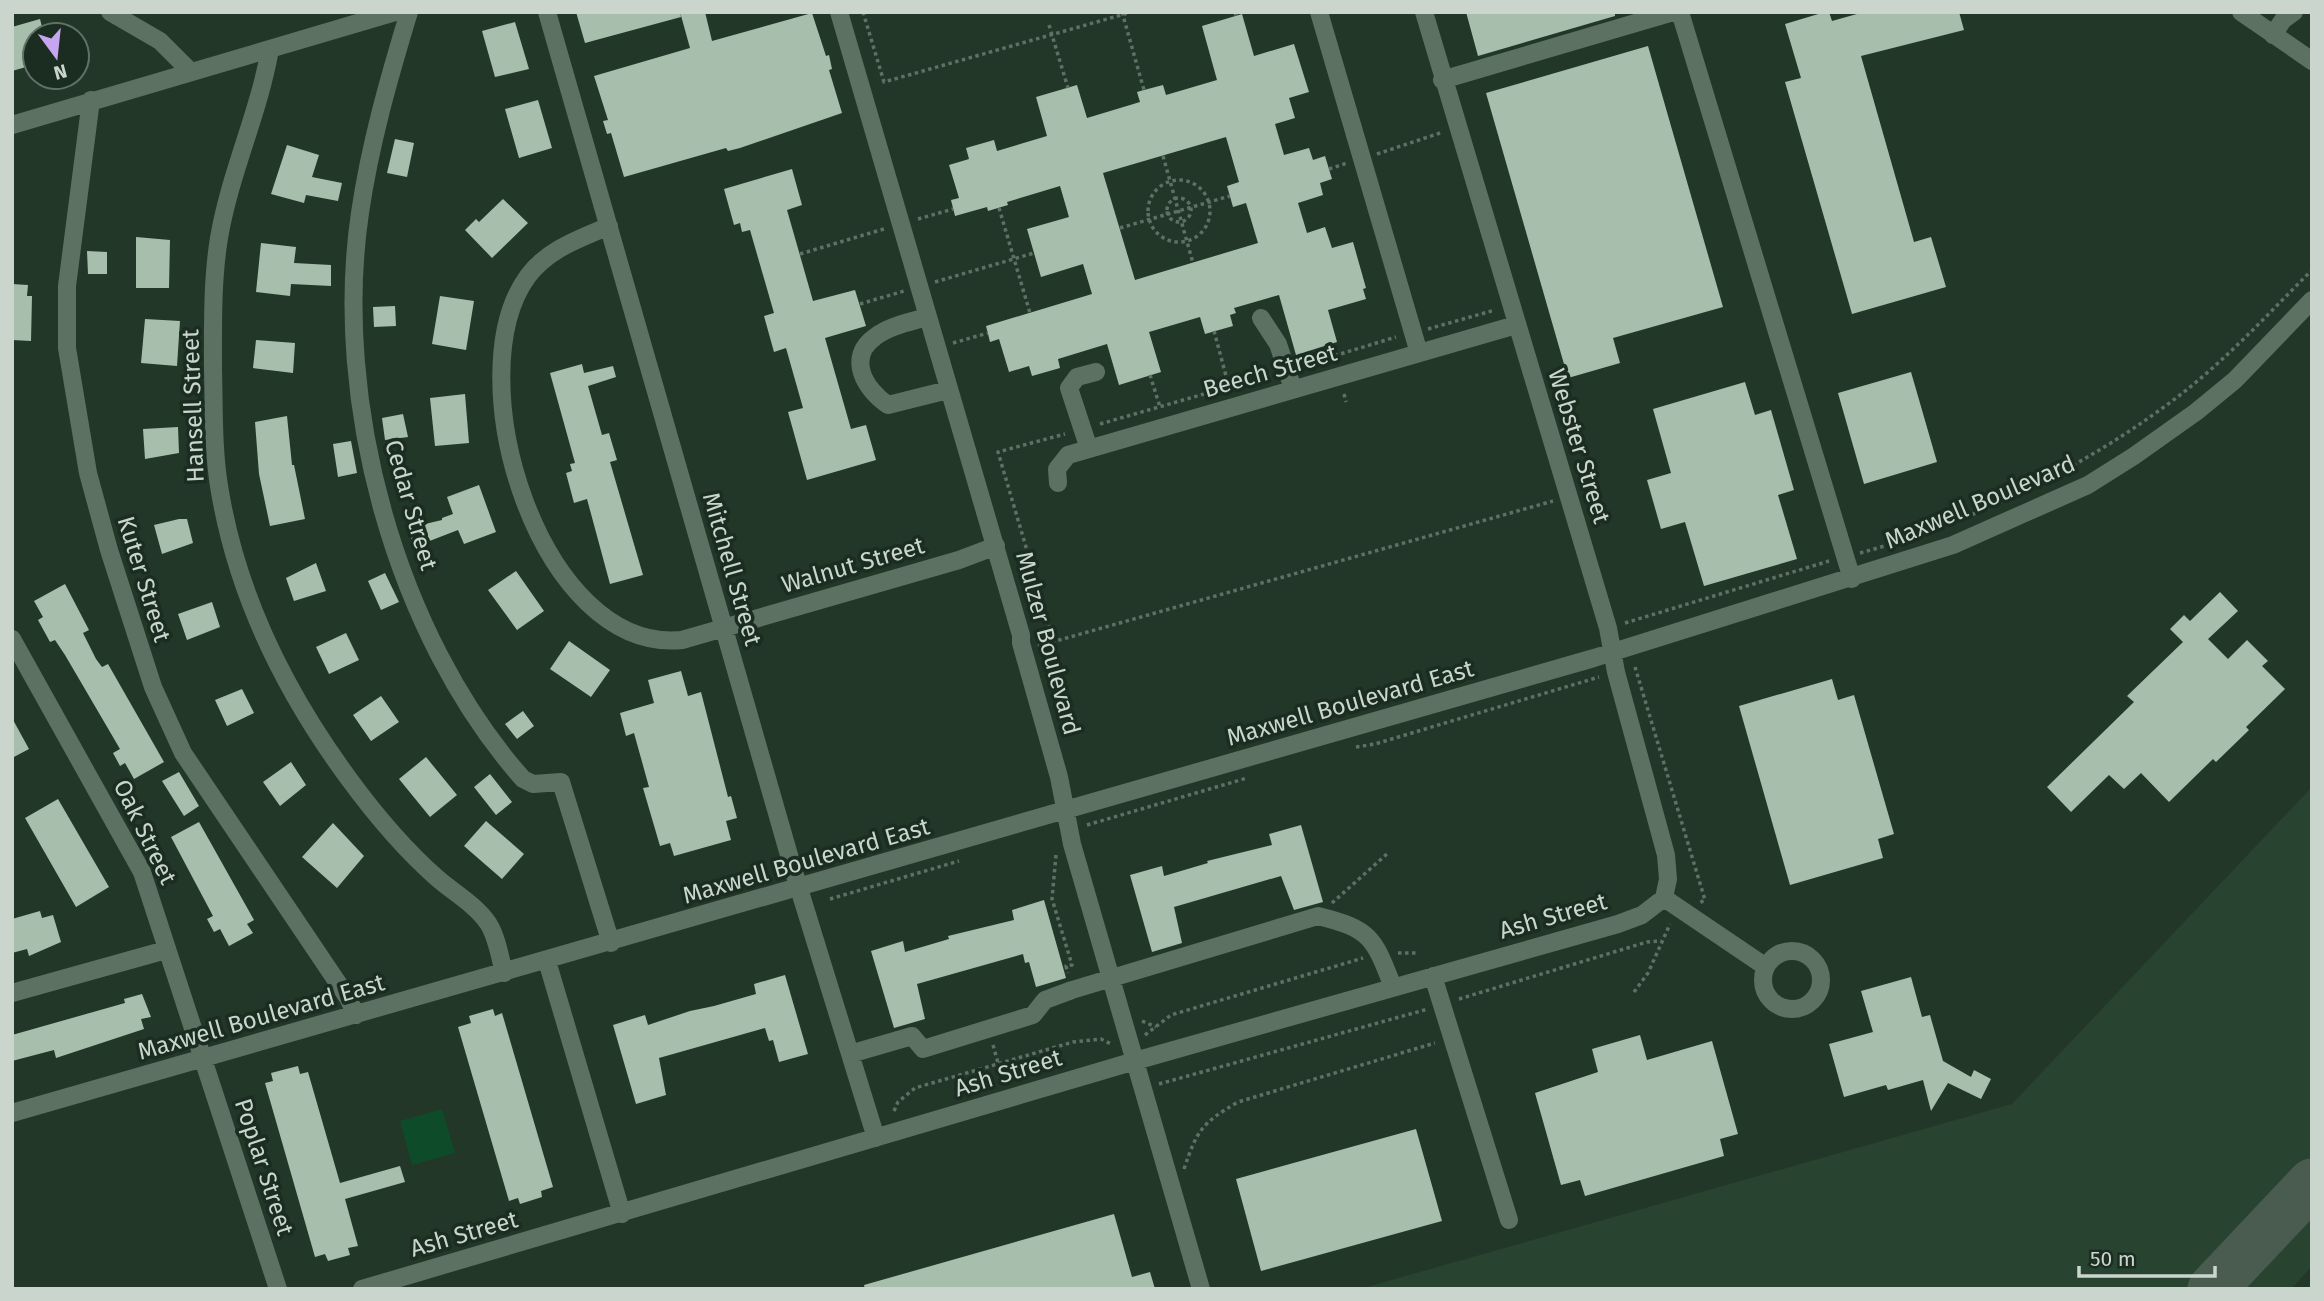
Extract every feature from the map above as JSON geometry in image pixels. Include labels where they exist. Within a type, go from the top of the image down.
[{"type":"street","points":[[110,12],[160,41],[190,71]]},
{"type":"street","points":[[12,125],[395,12]]},
{"type":"street","name":"Cedar Street","points":[[409,12],[376,125],[360,214],[354,354],[367,443],[394,546],[433,641],[459,689],[523,779],[533,784],[561,782],[611,943]]},
{"type":"street","name":"Mitchell Street","points":[[547,12],[798,888],[876,1138]]},
{"type":"street","name":"Mulzer Boulevard","points":[[839,12],[996,546],[1059,777],[1068,820],[1201,1289]]},
{"type":"street","points":[[1320,12],[1354,161],[1405,337],[1419,353]]},
{"type":"street","name":"Webster Street","points":[[1424,12],[1456,128],[1608,628],[1666,855],[1668,879],[1664,898]]},
{"type":"street","points":[[1442,80],[1673,12]]},
{"type":"street","points":[[1680,12],[1843,557],[1852,579]]},
{"type":"street","points":[[2241,12],[2312,61]]},
{"type":"street","points":[[2273,35],[2283,20],[2294,12]]},
{"type":"street","name":"Hansell Street","points":[[270,49],[264,82],[226,201],[215,271],[214,434],[219,486],[229,534],[261,628],[310,723],[351,781],[402,844],[483,916],[490,926],[504,973]]},
{"type":"street","name":"Kuter Street","points":[[91,100],[67,286],[67,348],[80,435],[109,550],[153,687],[183,753],[348,998],[356,1015]]},
{"type":"street","name":"Walnut Street","points":[[609,226],[547,256],[529,275],[515,300],[505,339],[502,376],[505,429],[514,472],[529,514],[551,554],[579,593],[606,619],[629,633],[665,641],[723,628],[959,560],[996,546]]},
{"type":"street","name":"Maxwell Boulevard","points":[[1612,651],[1852,579],[1952,545],[2088,485],[2196,412],[2235,380],[2312,300]]},
{"type":"street","points":[[927,317],[873,338],[864,349],[860,364],[863,381],[872,394],[888,405],[948,390]]},
{"type":"street","points":[[1261,318],[1278,344],[1293,389]]},
{"type":"street","name":"Beech Street","points":[[1058,483],[1056,469],[1061,460],[1089,449],[1516,325]]},
{"type":"street","points":[[1089,449],[1069,388],[1077,377],[1096,372]]},
{"type":"street","name":"Oak Street","points":[[12,639],[142,872],[204,1060]]},
{"type":"street","name":"Maxwell Boulevard East","points":[[12,1113],[798,888],[1068,820],[1612,651]]},
{"type":"street","points":[[1664,898],[1766,967]]},
{"type":"street","name":"Ash Street","points":[[362,1289],[1135,1061],[1618,924],[1642,915],[1664,898]]},
{"type":"street","points":[[850,1054],[912,1037],[923,1049],[1033,1015],[1045,1000],[1072,990],[1318,916],[1352,924],[1368,936],[1380,953],[1393,987]]},
{"type":"street","points":[[12,993],[166,950]]},
{"type":"street","points":[[547,961],[622,1214]]},
{"type":"street","points":[[1433,976],[1508,1220]]},
{"type":"street","name":"Poplar Street","points":[[204,1060],[278,1289]]},
{"type":"path","points":[[863,12],[884,82],[1132,12]]},
{"type":"path","points":[[1122,14],[1144,90]]},
{"type":"path","points":[[1049,25],[1068,88]]},
{"type":"path","points":[[1329,169],[1456,128]]},
{"type":"path","points":[[1342,151],[1354,161]]},
{"type":"path","points":[[1163,156],[1193,263]]},
{"type":"path","points":[[1349,176],[1354,161]]},
{"type":"path","points":[[1170,181],[1187,181],[1198,186],[1209,202],[1207,225],[1187,241],[1166,239],[1149,220],[1150,199],[1160,187],[1170,181]]},
{"type":"path","points":[[1120,228],[1230,196]]},
{"type":"path","points":[[1167,215],[1173,221],[1182,223],[1190,217],[1191,208],[1186,200],[1175,198]]},
{"type":"path","points":[[1167,215],[1169,203],[1175,198]]},
{"type":"path","points":[[999,208],[1030,313]]},
{"type":"path","points":[[800,254],[953,209]]},
{"type":"path","points":[[860,304],[1034,253]]},
{"type":"path","points":[[1624,623],[1953,522],[2022,492],[2079,462],[2179,395],[2231,350],[2312,270]]},
{"type":"path","points":[[1054,642],[998,452],[1510,305]]},
{"type":"path","points":[[1392,327],[1405,337]]},
{"type":"path","points":[[1214,331],[1234,407]]},
{"type":"path","points":[[936,348],[988,333]]},
{"type":"path","points":[[1150,375],[1165,426]]},
{"type":"path","points":[[1022,649],[1568,496]]},
{"type":"path","points":[[1635,667],[1705,900],[1685,913]]},
{"type":"path","points":[[1344,750],[1375,744],[1599,677]]},
{"type":"path","points":[[1072,990],[1066,966],[1072,965],[1052,899],[1058,832],[1068,820],[1251,777]]},
{"type":"path","points":[[1318,916],[1388,853]]},
{"type":"path","points":[[830,899],[964,859]]},
{"type":"path","points":[[1143,1089],[1441,1005],[1647,942],[1661,941],[1648,973],[1634,992]]},
{"type":"path","points":[[894,1111],[898,1102],[915,1088],[1073,1042],[1101,1039],[1112,1044],[1129,1040],[1151,1033],[1171,1015],[1380,953],[1417,953]]},
{"type":"path","points":[[1183,1172],[1196,1134],[1217,1114],[1238,1102],[1443,1040],[1453,1042]]},
{"type":"shaded area","points":[[2312,787],[2312,1266],[2291,1289],[1360,1289],[2012,1104]]},
{"type":"green space","points":[[442,1109],[455,1153],[412,1165],[400,1121]]},
{"type":"building","points":[[576,12],[680,12],[681,17],[585,43]]},
{"type":"building","points":[[680,12],[705,12],[712,41],[812,13],[826,56],[829,55],[832,69],[829,70],[842,113],[740,148],[728,151],[726,148],[624,177],[611,133],[607,134],[603,121],[608,120],[594,76],[690,48]]},
{"type":"building","points":[[1466,12],[1615,12],[1615,16],[1478,56]]},
{"type":"building","points":[[1829,12],[1832,21],[1864,12],[1959,12],[1964,30],[1861,56],[1914,242],[1931,237],[1946,287],[1852,314],[1785,82],[1801,78],[1785,24]]},
{"type":"building","points":[[1242,14],[1254,56],[1294,44],[1309,92],[1289,98],[1295,118],[1275,124],[1284,155],[1309,148],[1313,160],[1325,156],[1332,179],[1320,183],[1323,195],[1298,203],[1307,233],[1325,227],[1332,248],[1353,242],[1366,288],[1363,289],[1366,299],[1328,310],[1337,342],[1296,355],[1279,295],[1234,308],[1236,313],[1230,315],[1233,326],[1205,334],[1200,317],[1149,332],[1161,372],[1119,385],[1107,344],[1058,359],[1060,368],[1032,376],[1029,366],[1009,372],[999,339],[990,342],[986,326],[1092,294],[1083,264],[1041,277],[1027,229],[1069,217],[1060,186],[1007,202],[1008,205],[988,211],[987,207],[955,216],[951,200],[959,198],[949,165],[969,159],[966,148],[994,140],[997,151],[1047,136],[1036,97],[1077,85],[1087,118],[1140,102],[1137,92],[1163,85],[1166,95],[1217,80],[1202,26]],"holes":[[[1226,137],[1239,182],[1227,186],[1233,207],[1246,203],[1258,243],[1135,280],[1103,173]]]},
{"type":"building","points":[[515,22],[529,69],[495,77],[482,31]]},
{"type":"building","points":[[21,24],[21,68],[12,71],[12,27]]},
{"type":"building","points":[[1648,46],[1723,307],[1613,338],[1620,363],[1568,378],[1486,93]]},
{"type":"building","points":[[538,100],[552,148],[519,158],[505,109]]},
{"type":"building","points":[[395,139],[414,143],[407,177],[387,173]]},
{"type":"building","points":[[287,145],[319,155],[312,177],[342,183],[338,201],[306,195],[304,203],[271,194]]},
{"type":"building","points":[[792,169],[802,205],[787,210],[813,301],[855,290],[866,326],[825,338],[851,429],[866,425],[876,460],[807,480],[788,412],[803,408],[786,348],[774,352],[764,316],[774,313],[750,230],[742,232],[740,223],[734,225],[724,189]]},
{"type":"building","points":[[503,199],[528,223],[492,258],[465,230],[476,219],[479,222]]},
{"type":"building","points":[[136,237],[170,240],[169,288],[136,288]]},
{"type":"building","points":[[261,243],[296,247],[294,263],[331,265],[331,286],[291,284],[290,296],[256,292]]},
{"type":"building","points":[[87,251],[107,252],[107,274],[88,274]]},
{"type":"building","points":[[12,284],[28,285],[27,296],[32,296],[31,341],[12,340]]},
{"type":"building","points":[[440,296],[474,301],[466,350],[432,344]]},
{"type":"building","points":[[395,306],[396,326],[374,327],[373,307]]},
{"type":"building","points":[[145,319],[180,321],[177,366],[141,363]]},
{"type":"building","points":[[256,340],[295,343],[293,373],[253,368]]},
{"type":"building","points":[[582,364],[584,373],[613,366],[616,377],[588,386],[602,435],[609,433],[617,460],[610,462],[643,575],[610,584],[587,499],[574,503],[566,473],[572,471],[570,464],[575,463],[550,373]]},
{"type":"building","points":[[1911,372],[1937,462],[1864,484],[1838,393]]},
{"type":"building","points":[[1745,382],[1755,415],[1771,410],[1794,490],[1778,495],[1797,559],[1704,586],[1685,522],[1661,529],[1647,480],[1671,473],[1653,409]]},
{"type":"building","points":[[465,394],[469,443],[435,446],[430,398]]},
{"type":"building","points":[[403,414],[408,437],[385,440],[382,418]]},
{"type":"building","points":[[287,416],[292,465],[305,519],[270,526],[259,474],[255,422]]},
{"type":"building","points":[[178,427],[179,453],[145,459],[143,429]]},
{"type":"building","points":[[351,441],[357,473],[338,477],[333,444]]},
{"type":"building","points":[[479,485],[496,532],[464,544],[458,530],[414,547],[408,528],[442,520],[453,514],[447,497]]},
{"type":"building","points":[[187,519],[193,543],[162,554],[154,525]]},
{"type":"building","points":[[316,563],[326,591],[294,601],[286,578]]},
{"type":"building","points":[[516,571],[544,611],[517,630],[488,590]]},
{"type":"building","points":[[385,573],[399,602],[381,610],[368,581]]},
{"type":"building","points":[[65,584],[89,630],[83,633],[96,659],[102,667],[108,664],[164,762],[134,779],[125,763],[120,766],[113,753],[120,749],[65,655],[55,640],[50,642],[38,620],[43,617],[34,601]]},
{"type":"building","points":[[2220,592],[2238,611],[2208,639],[2228,659],[2247,640],[2268,661],[2262,666],[2285,689],[2246,727],[2249,730],[2216,762],[2213,759],[2169,802],[2141,773],[2124,789],[2109,775],[2071,812],[2047,787],[2134,702],[2127,696],[2183,642],[2170,629],[2184,615],[2190,621]]},
{"type":"building","points":[[212,602],[220,627],[187,640],[178,614]]},
{"type":"building","points":[[346,633],[359,660],[329,674],[316,647]]},
{"type":"building","points":[[569,641],[610,670],[591,697],[550,669]]},
{"type":"building","points":[[681,671],[688,696],[701,692],[728,797],[731,796],[737,818],[726,821],[731,840],[674,856],[670,843],[660,846],[643,788],[649,787],[634,733],[626,736],[620,713],[654,703],[648,680]]},
{"type":"building","points":[[1832,679],[1838,700],[1854,695],[1894,834],[1878,839],[1883,858],[1790,885],[1739,706]]},
{"type":"building","points":[[242,689],[254,713],[227,726],[215,700]]},
{"type":"building","points":[[381,696],[399,722],[371,741],[353,715]]},
{"type":"building","points":[[523,711],[534,726],[517,739],[505,724]]},
{"type":"building","points":[[12,718],[29,749],[12,758]]},
{"type":"building","points":[[426,757],[457,795],[430,817],[399,779]]},
{"type":"building","points":[[291,762],[306,785],[280,806],[263,782]]},
{"type":"building","points":[[179,772],[199,806],[184,816],[162,781]]},
{"type":"building","points":[[490,774],[512,802],[496,815],[474,787]]},
{"type":"building","points":[[58,799],[109,887],[76,907],[25,818]]},
{"type":"building","points":[[486,821],[524,854],[502,879],[464,846]]},
{"type":"building","points":[[199,822],[254,920],[247,924],[253,933],[229,946],[220,929],[214,932],[207,919],[213,916],[171,837]]},
{"type":"building","points":[[333,823],[364,856],[337,888],[302,857]]},
{"type":"building","points":[[1301,825],[1323,902],[1294,910],[1281,876],[1174,907],[1182,943],[1152,952],[1130,875],[1162,866],[1164,876],[1208,863],[1207,861],[1272,845],[1269,834]]},
{"type":"building","points":[[1044,900],[1066,978],[1036,987],[1029,962],[1025,963],[1023,954],[917,984],[925,1019],[894,1028],[871,951],[903,941],[905,952],[949,939],[948,936],[1014,920],[1012,910]]},
{"type":"building","points":[[40,911],[42,918],[53,915],[61,942],[29,956],[27,949],[12,953],[12,919]]},
{"type":"building","points":[[785,975],[808,1054],[779,1062],[773,1040],[769,1041],[765,1028],[659,1058],[666,1095],[636,1104],[613,1025],[645,1015],[648,1025],[756,994],[754,984]]},
{"type":"building","points":[[1911,977],[1922,1017],[1930,1015],[1943,1061],[1971,1077],[1974,1070],[1991,1079],[1981,1099],[1948,1083],[1931,1111],[1923,1080],[1888,1090],[1886,1085],[1844,1097],[1829,1044],[1873,1032],[1861,991]]},
{"type":"building","points":[[142,994],[151,1017],[141,1019],[144,1029],[56,1058],[54,1050],[12,1061],[12,1035],[125,1003],[124,999]]},
{"type":"building","points":[[493,1009],[495,1016],[502,1013],[553,1187],[541,1191],[542,1197],[520,1204],[518,1198],[509,1201],[458,1027],[471,1023],[469,1016]]},
{"type":"building","points":[[1640,1035],[1647,1060],[1712,1041],[1738,1134],[1720,1139],[1724,1156],[1585,1196],[1580,1180],[1561,1185],[1535,1093],[1598,1072],[1592,1049]]},
{"type":"building","points":[[298,1066],[300,1074],[308,1072],[340,1183],[400,1166],[405,1182],[345,1199],[358,1246],[348,1248],[350,1255],[328,1261],[325,1254],[315,1257],[265,1083],[273,1081],[271,1073]]},
{"type":"building","points":[[1416,1129],[1442,1221],[1261,1271],[1236,1179]]},
{"type":"building","points":[[1114,1214],[1132,1277],[1150,1272],[1155,1289],[865,1289],[864,1285]]},
{"type":"taxiway","points":[[2212,1289],[2312,1183]]}]
